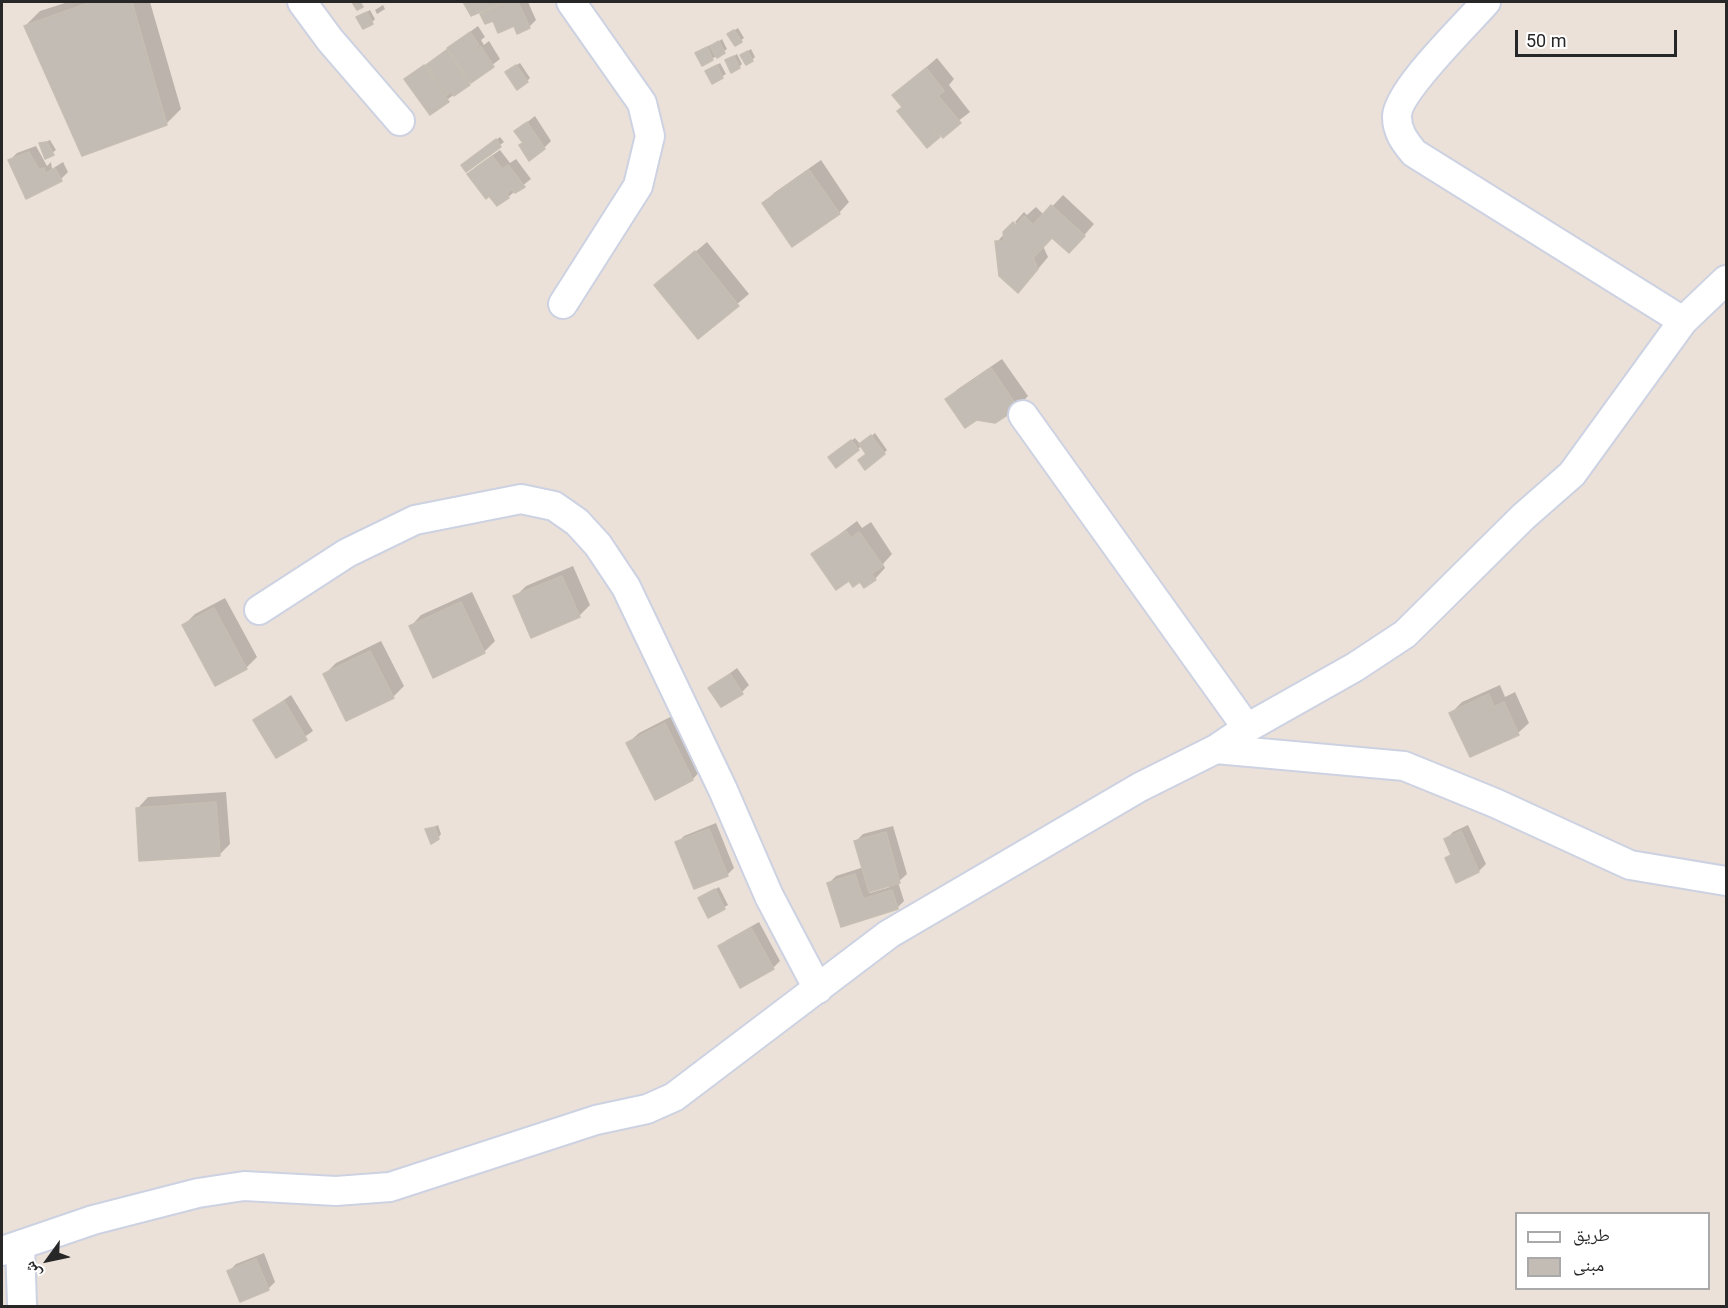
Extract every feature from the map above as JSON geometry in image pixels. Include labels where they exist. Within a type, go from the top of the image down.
[{"type":"street","points":[[302,2],[330,40],[400,121]]},
{"type":"street","points":[[563,304],[638,186],[650,136],[642,103],[571,2]]},
{"type":"street","points":[[1486,2],[1406,91],[1396,115],[1400,135],[1414,153],[1683,321]]},
{"type":"street","points":[[16,1304],[11,1248],[93,1220],[198,1193],[244,1186],[336,1191],[390,1187],[596,1120],[647,1109],[674,1097],[889,934],[1140,787],[1216,749],[1247,728],[1355,667],[1405,634],[1450,593],[1523,518],[1572,474],[1683,321],[1726,280]]},
{"type":"street","points":[[1023,415],[1247,728]]},
{"type":"street","points":[[259,610],[347,553],[415,520],[521,499],[554,506],[577,522],[598,545],[626,587],[723,790],[769,896],[818,989]]},
{"type":"street","points":[[1216,749],[1404,766],[1496,803],[1630,865],[1726,881]]},
{"type":"building","points":[[91,2],[132,2],[167,125],[82,156],[24,26]]},
{"type":"building","points":[[352,2],[360,2],[363,7],[357,10]]},
{"type":"building","points":[[463,2],[501,2],[501,3],[471,16]]},
{"type":"building","points":[[507,2],[518,2],[530,28],[517,34],[514,26],[498,33],[493,21],[485,24],[480,14]]},
{"type":"building","points":[[367,12],[373,24],[363,29],[356,17]]},
{"type":"building","points":[[734,30],[742,42],[735,46],[727,34]]},
{"type":"building","points":[[470,32],[479,45],[475,48],[476,50],[481,47],[494,67],[471,83],[447,48]]},
{"type":"building","points":[[719,41],[725,53],[717,58],[710,46]]},
{"type":"building","points":[[707,47],[713,60],[702,66],[695,53]]},
{"type":"building","points":[[447,50],[470,85],[454,96],[451,92],[447,95],[426,65]]},
{"type":"building","points":[[748,51],[753,61],[746,65],[740,55]]},
{"type":"building","points":[[734,56],[740,68],[731,73],[725,60]]},
{"type":"building","points":[[424,65],[449,102],[430,115],[404,79]]},
{"type":"building","points":[[516,65],[528,82],[517,90],[505,72]]},
{"type":"building","points":[[717,65],[723,78],[712,84],[705,71]]},
{"type":"building","points":[[926,68],[944,91],[938,96],[961,123],[943,138],[936,128],[934,129],[940,137],[927,148],[897,111],[902,107],[892,95]]},
{"type":"building","points":[[527,122],[545,149],[529,161],[519,145],[523,143],[514,131]]},
{"type":"building","points":[[496,139],[501,147],[466,172],[461,165]]},
{"type":"building","points":[[47,142],[54,155],[45,159],[39,143]]},
{"type":"building","points":[[29,152],[39,170],[44,168],[45,174],[55,168],[62,181],[26,199],[8,160]]},
{"type":"building","points":[[492,156],[502,169],[508,165],[525,187],[515,193],[512,189],[507,193],[509,198],[497,206],[489,196],[486,199],[467,174]]},
{"type":"building","points":[[809,170],[840,214],[792,247],[762,203]]},
{"type":"building","points":[[1051,205],[1085,236],[1069,253],[1052,238],[1033,258],[1038,269],[1018,293],[999,276],[995,241],[1004,241],[1003,232],[1013,222],[1016,225],[1024,216],[1033,225]]},
{"type":"building","points":[[695,251],[739,306],[698,339],[654,285]]},
{"type":"building","points":[[991,368],[1018,408],[995,423],[977,420],[965,428],[945,399]]},
{"type":"building","points":[[871,435],[885,454],[865,470],[858,460],[866,454],[859,444]]},
{"type":"building","points":[[851,440],[859,450],[836,468],[828,457]]},
{"type":"building","points":[[846,531],[851,538],[859,532],[883,566],[871,574],[876,580],[864,588],[860,582],[853,587],[849,581],[836,590],[811,554]]},
{"type":"building","points":[[562,576],[580,617],[531,638],[513,596]]},
{"type":"building","points":[[461,602],[485,653],[433,678],[409,626]]},
{"type":"building","points":[[214,608],[247,669],[215,686],[182,625]]},
{"type":"building","points":[[370,651],[394,698],[346,721],[323,674]]},
{"type":"building","points":[[730,674],[743,694],[721,707],[708,688]]},
{"type":"building","points":[[1489,694],[1494,707],[1504,702],[1519,735],[1470,757],[1449,713]]},
{"type":"building","points":[[284,701],[307,740],[276,758],[253,720]]},
{"type":"building","points":[[665,723],[693,780],[655,800],[626,743]]},
{"type":"building","points":[[216,802],[220,856],[139,861],[136,808]]},
{"type":"building","points":[[435,827],[439,839],[431,844],[425,829]]},
{"type":"building","points":[[709,829],[728,876],[694,889],[675,842]]},
{"type":"building","points":[[1461,831],[1479,872],[1456,883],[1445,858],[1451,855],[1444,839]]},
{"type":"building","points":[[886,832],[900,883],[869,892],[854,841]]},
{"type":"building","points":[[855,874],[863,899],[892,890],[898,909],[841,927],[827,883]]},
{"type":"building","points":[[715,889],[725,909],[708,918],[698,898]]},
{"type":"building","points":[[751,928],[774,969],[740,988],[718,946]]},
{"type":"building","points":[[256,1259],[269,1290],[240,1302],[227,1271]]}]
